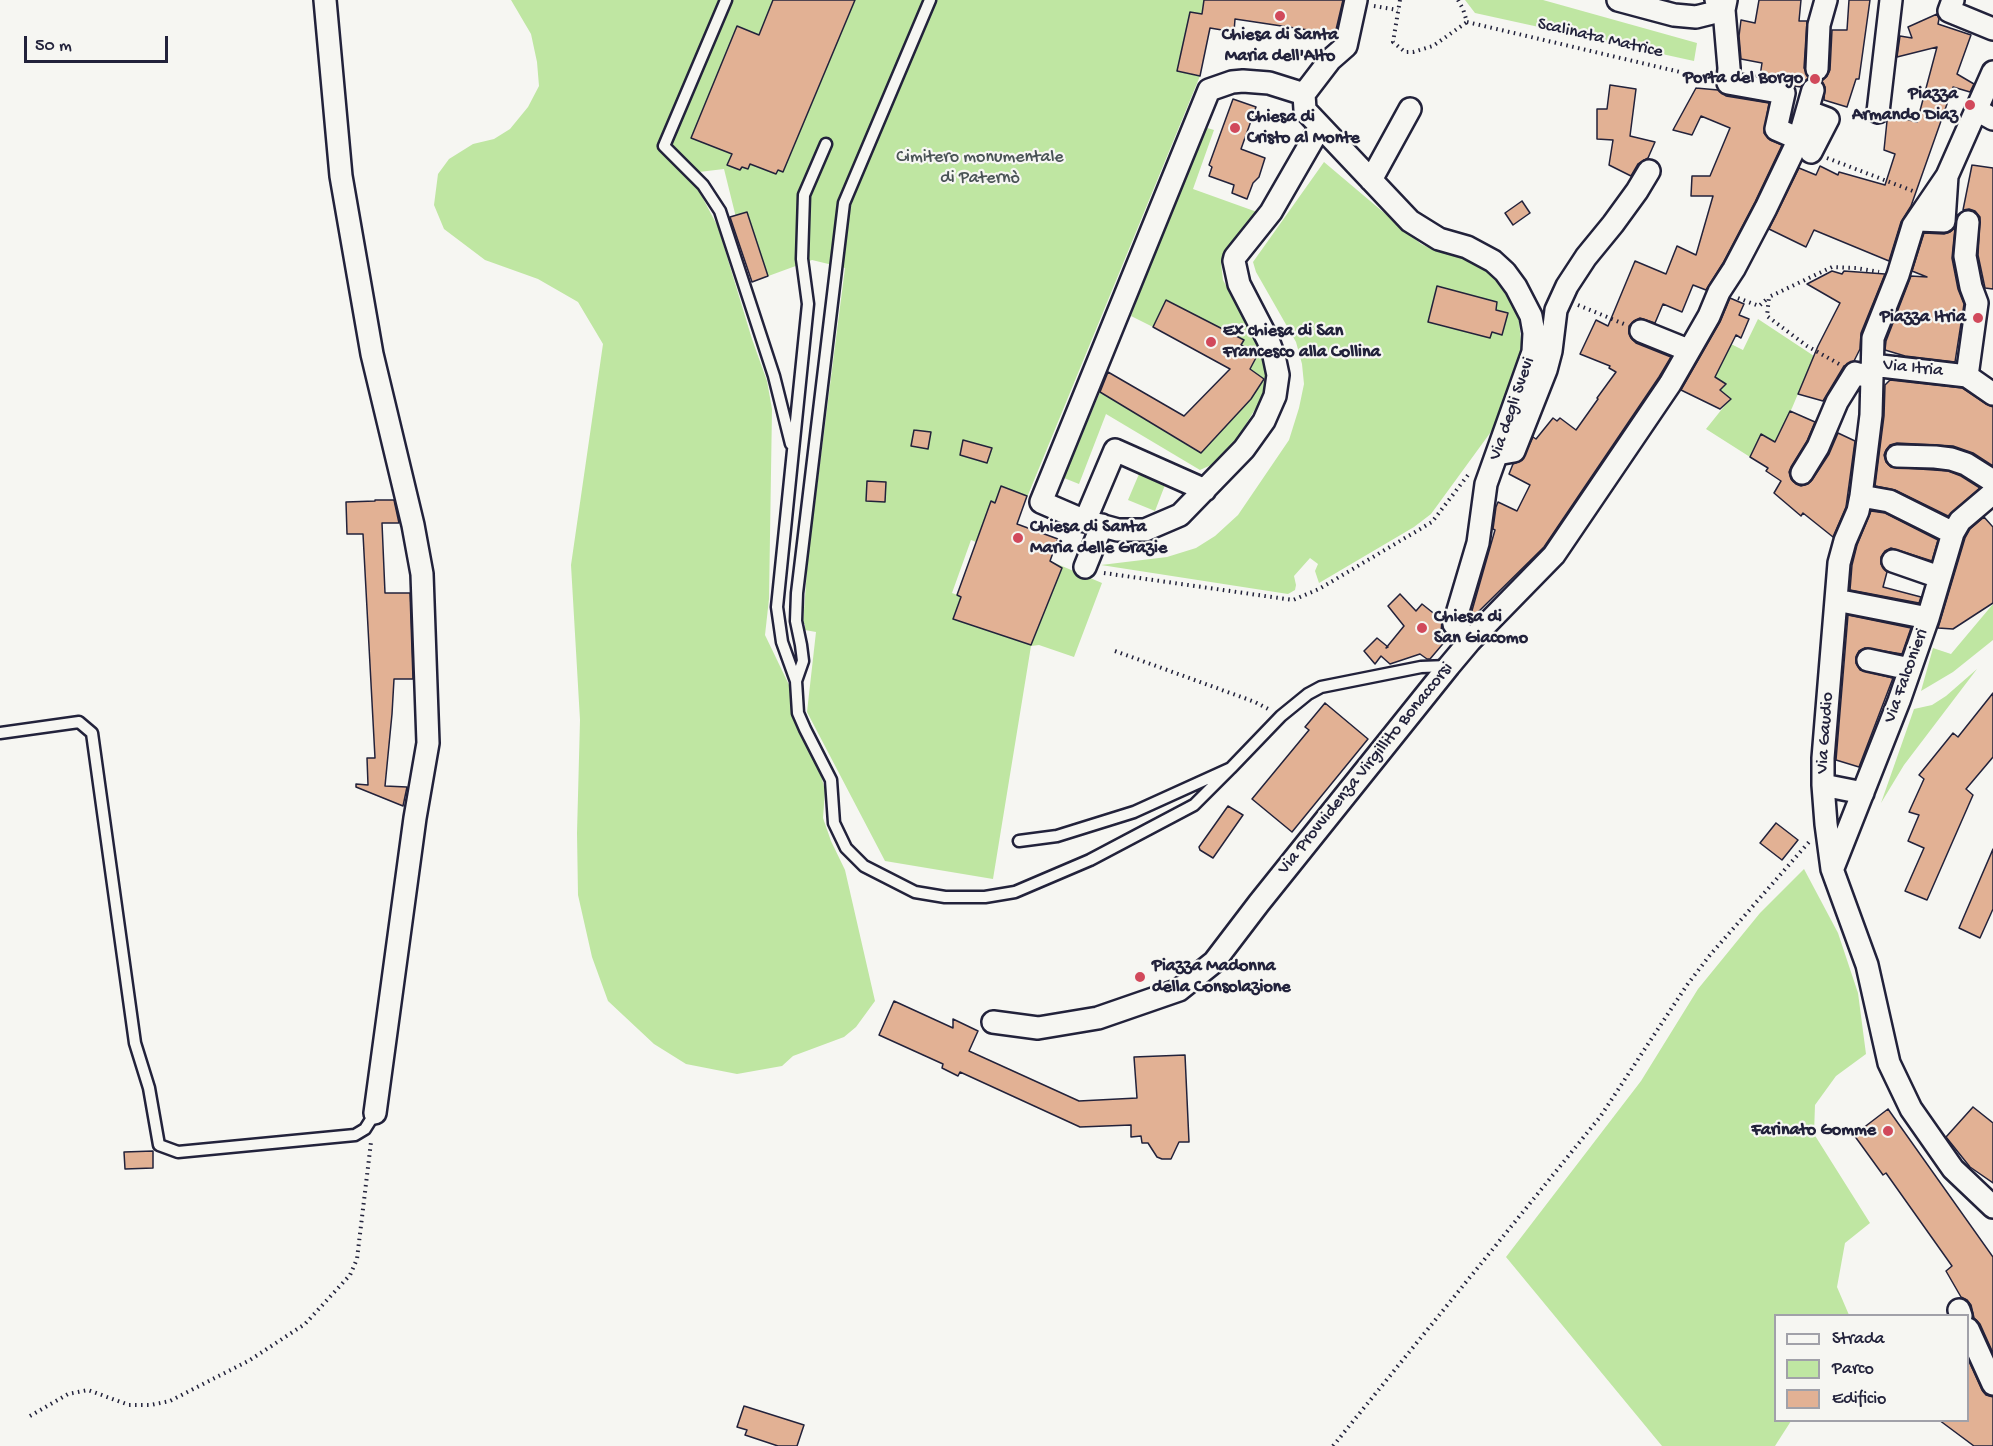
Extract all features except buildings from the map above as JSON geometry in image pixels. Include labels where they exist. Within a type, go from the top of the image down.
[{"type":"street","points":[[325,0],[341,176],[372,354],[413,525],[422,574],[428,743],[415,818],[375,1113]]},
{"type":"street","points":[[1618,0],[1674,15],[1696,18],[1722,3],[1729,68],[1728,83],[1784,93],[1776,129],[1805,145]]},
{"type":"street","points":[[1817,69],[1820,25],[1826,0]]},
{"type":"street","points":[[1878,112],[1891,0]]},
{"type":"street","points":[[1953,0],[1949,11],[1993,29]]},
{"type":"street","points":[[1320,127],[1271,212],[1236,257],[1235,268],[1239,284],[1268,339],[1275,356],[1278,375],[1275,396],[1264,421],[1244,449],[1180,515],[1145,530],[1118,530],[1093,523],[1041,502],[1205,96],[1209,90],[1220,85],[1243,81],[1269,83],[1304,94],[1330,60],[1346,46],[1366,3]]},
{"type":"street","points":[[1985,114],[1993,72]]},
{"type":"street","name":"Via Provvidenza Virgillito Bonaccorsi","points":[[993,1022],[1038,1028],[1098,1018],[1179,990],[1214,962],[1449,666],[1470,641],[1554,555],[1670,384],[1766,208],[1805,145],[1807,111],[1813,90]]},
{"type":"street","name":"Via degli Svevi","points":[[1304,94],[1305,110],[1410,221],[1439,239],[1482,253],[1493,261],[1511,280],[1531,316],[1533,352],[1486,484],[1478,543],[1454,624],[1470,641]]},
{"type":"street","points":[[1371,180],[1410,109]]},
{"type":"street","name":"Via Gaudio","points":[[1985,114],[1947,176],[1944,221],[1915,223],[1873,338],[1866,372],[1871,415],[1861,496],[1858,512],[1845,541],[1839,563],[1823,758],[1823,785],[1832,869],[1867,965],[1889,1063],[1911,1109],[1953,1169],[1993,1208]]},
{"type":"street","points":[[1497,454],[1514,451],[1519,441],[1546,370],[1551,351],[1556,310],[1561,298],[1586,257],[1613,224],[1649,171]]},
{"type":"street","points":[[1968,222],[1965,256],[1971,287],[1977,303],[1960,374],[1993,394]]},
{"type":"street","points":[[1641,331],[1688,350]]},
{"type":"street","points":[[1802,473],[1818,447],[1837,402],[1866,372]]},
{"type":"street","name":"Via Itria","points":[[1866,372],[1960,374]]},
{"type":"street","points":[[1085,567],[1093,523],[1115,450],[1205,490]]},
{"type":"street","points":[[1897,456],[1951,459],[1966,464],[1993,481]]},
{"type":"street","name":"Via Falconieri","points":[[1832,869],[1910,669],[1953,533],[1960,521],[1993,493]]},
{"type":"street","points":[[1861,496],[1889,501],[1953,533]]},
{"type":"street","points":[[1893,561],[1939,576]]},
{"type":"street","points":[[1836,600],[1928,618]]},
{"type":"street","points":[[1868,660],[1910,669]]},
{"type":"street","points":[[1823,785],[1863,793]]},
{"type":"street","points":[[1969,1331],[1993,1384]]},
{"type":"lane","points":[[726,0],[664,146],[703,185],[720,211],[774,376],[793,453]]},
{"type":"lane","points":[[796,681],[803,661],[796,621],[797,593],[844,203],[930,0]]},
{"type":"lane","points":[[826,144],[804,195],[802,259],[808,304],[777,607],[782,642],[796,681],[798,712],[831,780],[834,823],[846,848],[864,866],[915,892],[945,897],[985,897],[1016,892],[1090,860],[1194,806],[1281,716],[1308,694],[1321,687],[1421,667],[1449,666]]},
{"type":"lane","points":[[0,733],[79,723],[92,733],[135,1043],[148,1088],[159,1145],[178,1152],[355,1135],[365,1129],[375,1113]]},
{"type":"lane","points":[[1019,841],[1057,836],[1134,812],[1231,768]]},
{"type":"path","points":[[1400,0],[1393,42],[1405,52],[1433,46],[1467,22],[1458,0]]},
{"type":"path","points":[[1366,3],[1398,10]]},
{"type":"path","name":"Scalinata Matrice","points":[[1467,22],[1728,83]]},
{"type":"path","points":[[1805,145],[1915,192]]},
{"type":"path","points":[[1759,306],[1775,293],[1832,267],[1856,268],[1890,274],[1893,265],[1900,267]]},
{"type":"path","points":[[1769,297],[1767,316],[1807,346],[1866,372]]},
{"type":"path","points":[[1561,298],[1641,331]]},
{"type":"path","points":[[1085,567],[1104,573],[1293,600],[1318,589],[1432,522],[1469,472]]},
{"type":"path","points":[[1115,651],[1255,702],[1281,716]]},
{"type":"path","points":[[1333,1446],[1600,1117],[1687,985],[1710,955],[1826,824]]},
{"type":"path","points":[[30,1416],[68,1394],[88,1390],[129,1404],[151,1405],[170,1401],[250,1360],[305,1324],[350,1275],[357,1259],[375,1113]]},
{"type":"green space","name":"Cimitero monumentale di Paternò","points":[[511,0],[1204,0],[1202,14],[1190,13],[1177,71],[1200,76],[1021,512],[991,501],[976,542],[971,540],[952,593],[1020,617],[1050,561],[1102,583],[1074,657],[1039,645],[1031,646],[993,879],[885,861],[807,712],[816,632],[805,630],[805,624],[803,624],[808,557],[845,268],[812,260],[752,282],[724,169],[682,174],[698,189],[718,227],[767,381],[772,409],[769,599],[765,635],[791,689],[795,718],[820,771],[825,791],[823,818],[845,870],[875,1001],[856,1027],[844,1037],[793,1056],[782,1066],[737,1074],[686,1064],[654,1044],[608,1001],[592,957],[578,895],[580,720],[571,565],[603,344],[578,302],[538,279],[485,260],[444,229],[434,205],[438,174],[449,159],[473,144],[494,139],[510,129],[528,107],[539,86],[531,34]]},
{"type":"green space","points":[[1465,0],[1543,0],[1697,43],[1694,61],[1475,13]]},
{"type":"green space","points":[[1204,127],[1214,130],[1193,189],[1257,212],[1224,251],[1221,263],[1223,280],[1264,357],[1267,377],[1264,394],[1239,436],[1211,465],[1200,470],[1106,414],[1079,484],[1064,478],[1100,392],[1200,453],[1251,399],[1264,379],[1250,369],[1258,355],[1241,345],[1243,340],[1167,301],[1153,327],[1131,316]]},
{"type":"green space","points":[[1324,162],[1421,244],[1484,266],[1508,296],[1519,321],[1522,352],[1501,418],[1431,514],[1414,527],[1319,583],[1315,571],[1318,564],[1310,558],[1294,576],[1295,590],[1288,594],[1101,565],[1167,557],[1196,548],[1215,536],[1238,515],[1289,440],[1304,384],[1302,364],[1296,342],[1256,272],[1253,262]]},
{"type":"green space","points":[[1758,319],[1814,356],[1775,442],[1761,434],[1750,457],[1706,429],[1730,399],[1720,390],[1725,383],[1715,377],[1731,344],[1743,350]]},
{"type":"green space","points":[[1139,474],[1165,485],[1155,511],[1128,500]]},
{"type":"green space","points":[[1993,604],[1993,640],[1953,672],[1921,691],[1933,648],[1951,654]]},
{"type":"green space","points":[[1977,669],[1904,765],[1881,803],[1914,709],[1932,705]]},
{"type":"green space","points":[[1804,869],[1838,933],[1858,993],[1866,1054],[1836,1076],[1815,1105],[1814,1134],[1870,1223],[1845,1243],[1837,1287],[1849,1314],[1774,1314],[1774,1422],[1790,1422],[1775,1446],[1662,1446],[1506,1257],[1641,1081],[1698,989],[1760,913]]},
{"type":"place","name":"Chiesa di Santa Maria dell'Alto","points":[[1280,16]]},
{"type":"place","name":"Porta del Borgo","points":[[1815,79]]},
{"type":"place","name":"Piazza Armando Diaz","points":[[1970,105]]},
{"type":"place","name":"Chiesa di Cristo al Monte","points":[[1235,128]]},
{"type":"place","name":"Piazza Itria","points":[[1978,318]]},
{"type":"place","name":"Ex chiesa di San Francesco alla Collina","points":[[1211,342]]},
{"type":"place","name":"Chiesa di Santa Maria delle Grazie","points":[[1018,538]]},
{"type":"place","name":"Chiesa di San Giacomo","points":[[1422,628]]},
{"type":"place","name":"Piazza Madonna della Consolazione","points":[[1140,977]]},
{"type":"place","name":"Farinato Gomme","points":[[1888,1131]]}]
